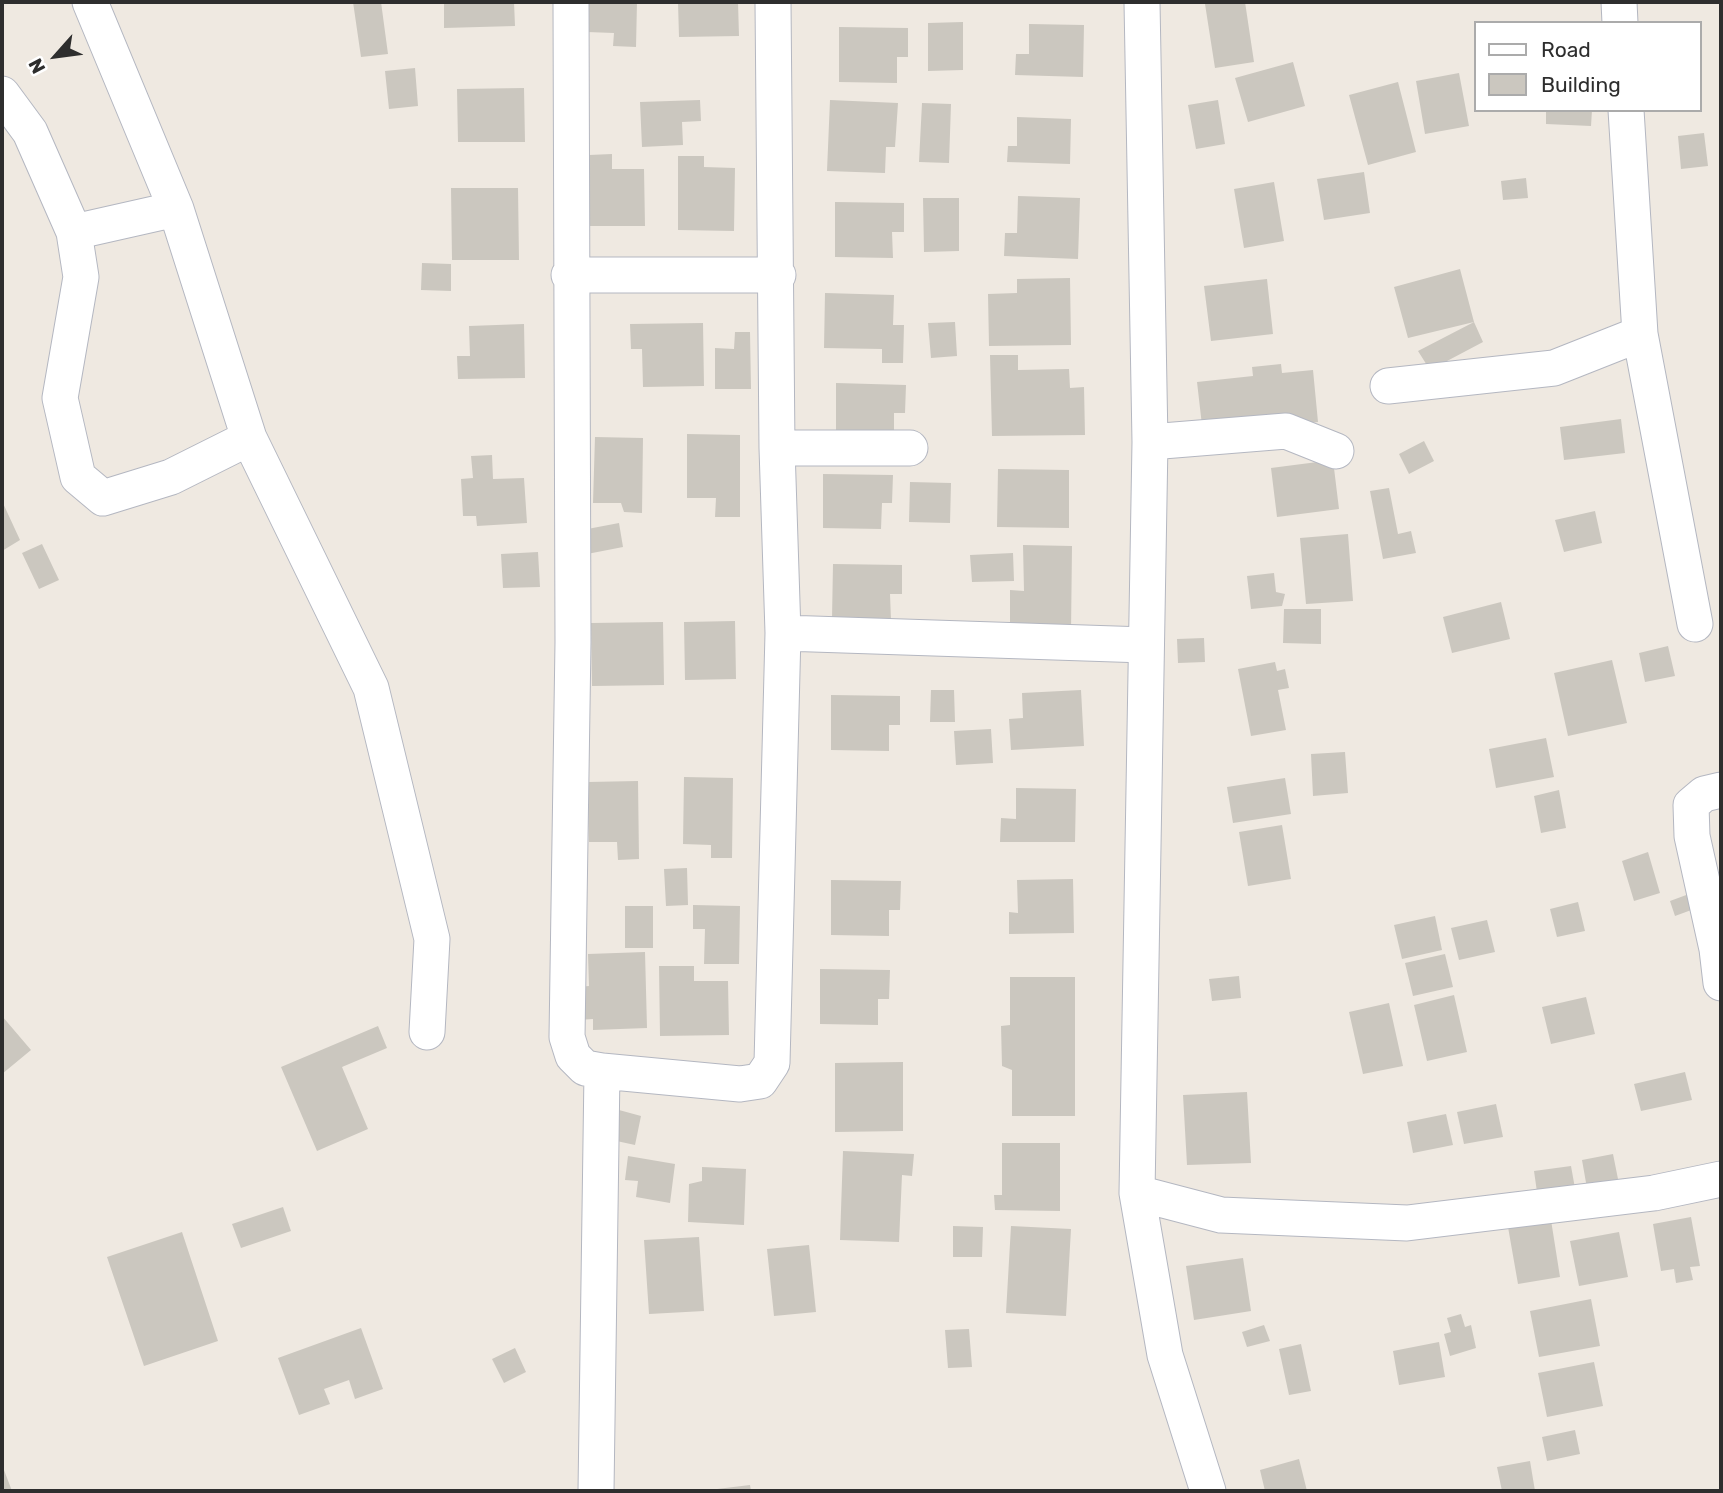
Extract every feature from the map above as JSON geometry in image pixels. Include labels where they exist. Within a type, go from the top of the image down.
[{"type":"street","points":[[90,2],[176,209],[249,438],[371,688],[432,939],[427,1032]]},
{"type":"street","points":[[571,2],[569,275],[573,642],[567,1037],[573,1056],[585,1069],[740,1084],[760,1081],[772,1063],[783,633],[777,448],[778,275],[774,2]]},
{"type":"street","points":[[1142,2],[1150,442],[1137,1193],[1166,1355],[1208,1491]]},
{"type":"street","points":[[1619,2],[1620,21]]},
{"type":"street","points":[[2,94],[30,132],[74,232],[82,276],[60,398],[78,477],[103,498],[171,477],[249,438]]},
{"type":"street","points":[[1626,112],[1640,334],[1695,624]]},
{"type":"street","points":[[74,232],[176,209]]},
{"type":"street","points":[[569,275],[778,275]]},
{"type":"street","points":[[1388,386],[1554,368],[1640,334]]},
{"type":"street","points":[[1150,442],[1286,431],[1336,451]]},
{"type":"street","points":[[777,448],[910,448]]},
{"type":"street","points":[[783,633],[1145,645]]},
{"type":"street","points":[[1721,790],[1704,794],[1692,804],[1692,836],[1717,949],[1721,983]]},
{"type":"street","points":[[596,1491],[602,1071]]},
{"type":"street","points":[[1137,1193],[1221,1215],[1407,1223],[1654,1194],[1721,1179]]},
{"type":"building","points":[[353,2],[381,2],[388,54],[361,57]]},
{"type":"building","points":[[444,2],[514,2],[515,26],[444,28]]},
{"type":"building","points":[[587,2],[637,2],[636,47],[613,46],[614,33],[587,32]]},
{"type":"building","points":[[678,2],[738,2],[739,36],[679,37]]},
{"type":"building","points":[[1245,2],[1254,62],[1215,68],[1205,4]]},
{"type":"building","points":[[963,22],[963,70],[928,71],[928,23]]},
{"type":"building","points":[[1029,24],[1084,25],[1083,77],[1015,75],[1016,54],[1029,54]]},
{"type":"building","points":[[839,27],[908,28],[908,57],[897,57],[897,83],[839,82]]},
{"type":"building","points":[[1293,62],[1305,106],[1248,122],[1235,78]]},
{"type":"building","points":[[415,68],[418,106],[389,109],[385,71]]},
{"type":"building","points":[[1459,73],[1469,126],[1425,134],[1416,81]]},
{"type":"building","points":[[1398,82],[1416,152],[1368,165],[1349,95]]},
{"type":"building","points":[[524,88],[525,142],[458,142],[457,89]]},
{"type":"building","points":[[700,100],[701,121],[682,122],[683,145],[642,147],[640,102]]},
{"type":"building","points":[[830,100],[898,103],[895,147],[886,147],[885,173],[827,171]]},
{"type":"building","points":[[1218,100],[1225,144],[1196,149],[1188,105]]},
{"type":"building","points":[[922,103],[951,104],[949,163],[919,162]]},
{"type":"building","points":[[1546,112],[1592,112],[1591,126],[1546,124]]},
{"type":"building","points":[[1017,117],[1071,119],[1070,164],[1007,162],[1008,146],[1017,146]]},
{"type":"building","points":[[1704,133],[1708,166],[1681,169],[1678,136]]},
{"type":"building","points":[[612,154],[612,169],[644,169],[645,226],[590,226],[589,155]]},
{"type":"building","points":[[678,156],[704,156],[704,167],[735,168],[734,231],[678,230]]},
{"type":"building","points":[[1364,172],[1370,213],[1324,220],[1317,179]]},
{"type":"building","points":[[1526,178],[1528,198],[1503,200],[1501,181]]},
{"type":"building","points":[[1274,182],[1284,241],[1244,248],[1234,189]]},
{"type":"building","points":[[451,188],[518,188],[519,260],[452,260]]},
{"type":"building","points":[[1018,196],[1080,198],[1078,259],[1004,256],[1005,233],[1017,233]]},
{"type":"building","points":[[923,198],[959,198],[959,251],[924,252]]},
{"type":"building","points":[[835,202],[904,203],[904,232],[892,232],[893,258],[835,257]]},
{"type":"building","points":[[422,263],[451,264],[451,291],[421,290]]},
{"type":"building","points":[[1460,269],[1474,322],[1408,338],[1394,287]]},
{"type":"building","points":[[1070,278],[1071,345],[989,346],[988,294],[1017,293],[1017,279]]},
{"type":"building","points":[[1267,279],[1273,334],[1211,341],[1204,286]]},
{"type":"building","points":[[825,293],[894,295],[893,325],[904,325],[903,363],[882,363],[882,349],[824,348]]},
{"type":"building","points":[[955,322],[957,356],[931,358],[928,323]]},
{"type":"building","points":[[1474,322],[1483,342],[1430,370],[1418,351]]},
{"type":"building","points":[[703,323],[704,386],[643,387],[642,349],[631,349],[630,324]]},
{"type":"building","points":[[524,324],[525,378],[458,379],[457,356],[470,356],[469,326]]},
{"type":"building","points":[[735,332],[750,332],[751,389],[715,389],[715,348],[734,349]]},
{"type":"building","points":[[990,355],[1018,355],[1018,370],[1069,369],[1070,388],[1084,387],[1085,435],[992,436]]},
{"type":"building","points":[[1281,364],[1282,373],[1313,370],[1318,422],[1203,434],[1197,382],[1253,376],[1252,367]]},
{"type":"building","points":[[836,383],[906,385],[905,413],[894,413],[894,439],[836,438]]},
{"type":"building","points":[[1621,419],[1625,453],[1564,460],[1560,427]]},
{"type":"building","points":[[687,434],[740,435],[740,517],[715,517],[716,498],[687,498]]},
{"type":"building","points":[[595,437],[643,438],[642,513],[624,512],[621,503],[593,503]]},
{"type":"building","points":[[1424,441],[1434,461],[1409,474],[1399,454]]},
{"type":"building","points":[[492,455],[493,479],[524,478],[527,523],[477,526],[476,516],[463,516],[461,479],[473,478],[471,456]]},
{"type":"building","points":[[1333,460],[1339,509],[1277,517],[1271,468]]},
{"type":"building","points":[[998,469],[1069,470],[1069,528],[997,527]]},
{"type":"building","points":[[823,474],[893,475],[892,503],[882,503],[881,529],[823,528]]},
{"type":"building","points":[[910,482],[951,483],[950,523],[909,522]]},
{"type":"building","points":[[1389,488],[1398,534],[1411,531],[1416,553],[1383,559],[1370,491]]},
{"type":"building","points":[[2,501],[20,540],[2,551]]},
{"type":"building","points":[[1595,511],[1602,543],[1564,552],[1555,520]]},
{"type":"building","points":[[619,523],[623,547],[582,555],[577,531]]},
{"type":"building","points":[[1348,534],[1353,601],[1306,604],[1300,538]]},
{"type":"building","points":[[42,544],[59,580],[39,589],[22,553]]},
{"type":"building","points":[[1023,545],[1072,546],[1071,632],[1010,631],[1010,590],[1024,591]]},
{"type":"building","points":[[538,552],[540,587],[503,588],[501,554]]},
{"type":"building","points":[[1013,553],[1014,581],[972,582],[970,555]]},
{"type":"building","points":[[833,564],[902,565],[902,594],[890,594],[891,620],[832,619]]},
{"type":"building","points":[[1274,573],[1276,592],[1285,594],[1282,606],[1251,609],[1247,576]]},
{"type":"building","points":[[1501,602],[1510,639],[1452,653],[1443,617]]},
{"type":"building","points":[[1284,609],[1321,609],[1321,644],[1283,643]]},
{"type":"building","points":[[735,621],[736,679],[685,680],[684,622]]},
{"type":"building","points":[[663,622],[664,685],[592,686],[591,623]]},
{"type":"building","points":[[1204,638],[1205,662],[1178,663],[1177,639]]},
{"type":"building","points":[[1668,646],[1675,676],[1645,682],[1639,653]]},
{"type":"building","points":[[1612,660],[1627,723],[1568,736],[1554,673]]},
{"type":"building","points":[[1275,662],[1277,671],[1285,669],[1289,688],[1278,690],[1286,730],[1251,736],[1238,669]]},
{"type":"building","points":[[931,690],[954,690],[955,722],[930,722]]},
{"type":"building","points":[[1081,690],[1084,746],[1011,750],[1009,719],[1023,718],[1022,693]]},
{"type":"building","points":[[831,695],[900,696],[900,725],[889,725],[889,751],[831,750]]},
{"type":"building","points":[[991,729],[993,763],[956,765],[954,731]]},
{"type":"building","points":[[1546,738],[1554,777],[1496,788],[1489,749]]},
{"type":"building","points":[[1345,752],[1348,793],[1313,796],[1311,754]]},
{"type":"building","points":[[684,777],[733,778],[732,858],[711,858],[711,845],[683,844]]},
{"type":"building","points":[[1285,778],[1291,814],[1233,823],[1227,787]]},
{"type":"building","points":[[638,781],[639,859],[618,860],[617,842],[589,842],[588,782]]},
{"type":"building","points":[[1016,788],[1076,789],[1075,842],[1000,842],[1001,818],[1016,819]]},
{"type":"building","points":[[1559,790],[1566,828],[1541,833],[1534,796]]},
{"type":"building","points":[[1282,825],[1291,879],[1248,886],[1239,832]]},
{"type":"building","points":[[1648,852],[1660,893],[1634,901],[1622,861]]},
{"type":"building","points":[[687,868],[688,905],[666,906],[664,869]]},
{"type":"building","points":[[1073,879],[1074,933],[1009,934],[1009,912],[1018,913],[1017,880]]},
{"type":"building","points":[[831,880],[901,881],[900,910],[889,910],[889,936],[831,935]]},
{"type":"building","points":[[1689,894],[1694,909],[1675,916],[1670,901]]},
{"type":"building","points":[[1578,902],[1585,931],[1557,937],[1550,909]]},
{"type":"building","points":[[693,905],[740,906],[739,964],[704,964],[705,929],[693,929]]},
{"type":"building","points":[[625,906],[653,906],[653,948],[625,948]]},
{"type":"building","points":[[1435,916],[1442,950],[1402,959],[1394,925]]},
{"type":"building","points":[[1487,920],[1495,952],[1459,960],[1451,928]]},
{"type":"building","points":[[645,952],[647,1028],[593,1030],[593,1019],[578,1020],[577,987],[589,986],[588,954]]},
{"type":"building","points":[[1445,954],[1453,987],[1413,996],[1405,963]]},
{"type":"building","points":[[659,966],[694,966],[694,981],[728,981],[729,1035],[660,1036]]},
{"type":"building","points":[[820,969],[890,970],[889,999],[878,999],[878,1025],[820,1024]]},
{"type":"building","points":[[1239,976],[1241,998],[1212,1001],[1209,979]]},
{"type":"building","points":[[1010,977],[1075,977],[1075,1116],[1012,1116],[1012,1070],[1002,1066],[1001,1026],[1010,1025]]},
{"type":"building","points":[[1454,995],[1467,1052],[1427,1061],[1414,1005]]},
{"type":"building","points":[[1586,997],[1595,1034],[1551,1044],[1542,1007]]},
{"type":"building","points":[[1389,1003],[1403,1066],[1363,1074],[1349,1012]]},
{"type":"building","points":[[2,1016],[31,1050],[2,1074]]},
{"type":"building","points":[[378,1026],[387,1048],[342,1067],[368,1129],[317,1151],[281,1067]]},
{"type":"building","points":[[903,1062],[903,1131],[835,1132],[835,1063]]},
{"type":"building","points":[[1685,1072],[1692,1100],[1641,1111],[1634,1084]]},
{"type":"building","points":[[1247,1092],[1251,1163],[1187,1165],[1183,1095]]},
{"type":"building","points":[[1496,1104],[1503,1137],[1464,1144],[1457,1112]]},
{"type":"building","points":[[619,1110],[641,1116],[635,1145],[612,1140]]},
{"type":"building","points":[[1446,1114],[1453,1145],[1413,1153],[1407,1122]]},
{"type":"building","points":[[1002,1143],[1060,1143],[1060,1211],[995,1210],[994,1195],[1002,1195]]},
{"type":"building","points":[[843,1151],[914,1154],[912,1176],[902,1175],[899,1242],[840,1240]]},
{"type":"building","points":[[1613,1154],[1620,1189],[1588,1194],[1582,1160]]},
{"type":"building","points":[[628,1156],[675,1164],[670,1203],[636,1197],[638,1181],[625,1180]]},
{"type":"building","points":[[1571,1166],[1576,1194],[1538,1199],[1534,1171]]},
{"type":"building","points":[[702,1167],[746,1169],[744,1225],[688,1222],[689,1184],[702,1181]]},
{"type":"building","points":[[283,1207],[291,1231],[241,1248],[232,1224]]},
{"type":"building","points":[[1691,1217],[1700,1266],[1690,1267],[1693,1280],[1676,1283],[1674,1269],[1661,1271],[1653,1224]]},
{"type":"building","points":[[1551,1220],[1560,1277],[1518,1284],[1508,1227]]},
{"type":"building","points":[[953,1226],[983,1227],[982,1257],[953,1257]]},
{"type":"building","points":[[1011,1226],[1071,1229],[1066,1316],[1006,1313]]},
{"type":"building","points":[[182,1232],[218,1341],[144,1366],[107,1257]]},
{"type":"building","points":[[1619,1232],[1628,1277],[1579,1286],[1570,1241]]},
{"type":"building","points":[[699,1237],[704,1311],[649,1314],[644,1240]]},
{"type":"building","points":[[809,1245],[816,1312],[774,1316],[767,1249]]},
{"type":"building","points":[[1243,1258],[1251,1311],[1194,1320],[1186,1266]]},
{"type":"building","points":[[1591,1299],[1600,1346],[1539,1357],[1530,1311]]},
{"type":"building","points":[[1461,1314],[1465,1327],[1471,1325],[1476,1348],[1450,1356],[1444,1334],[1451,1332],[1447,1318]]},
{"type":"building","points":[[1264,1325],[1270,1341],[1247,1347],[1242,1332]]},
{"type":"building","points":[[361,1328],[383,1389],[355,1399],[349,1380],[324,1389],[330,1404],[299,1415],[278,1358]]},
{"type":"building","points":[[969,1329],[972,1367],[948,1368],[945,1330]]},
{"type":"building","points":[[1439,1342],[1445,1377],[1399,1385],[1393,1351]]},
{"type":"building","points":[[1301,1344],[1311,1391],[1289,1395],[1279,1349]]},
{"type":"building","points":[[515,1348],[526,1372],[504,1383],[492,1359]]},
{"type":"building","points":[[1594,1362],[1603,1406],[1547,1417],[1538,1373]]},
{"type":"building","points":[[1575,1430],[1580,1454],[1547,1461],[1542,1437]]},
{"type":"building","points":[[1299,1459],[1307,1491],[1265,1491],[1260,1470]]},
{"type":"building","points":[[1530,1461],[1535,1491],[1502,1491],[1497,1467]]},
{"type":"building","points":[[4,1470],[12,1491],[2,1491]]},
{"type":"building","points":[[750,1485],[751,1491],[717,1491],[717,1489]]}]
